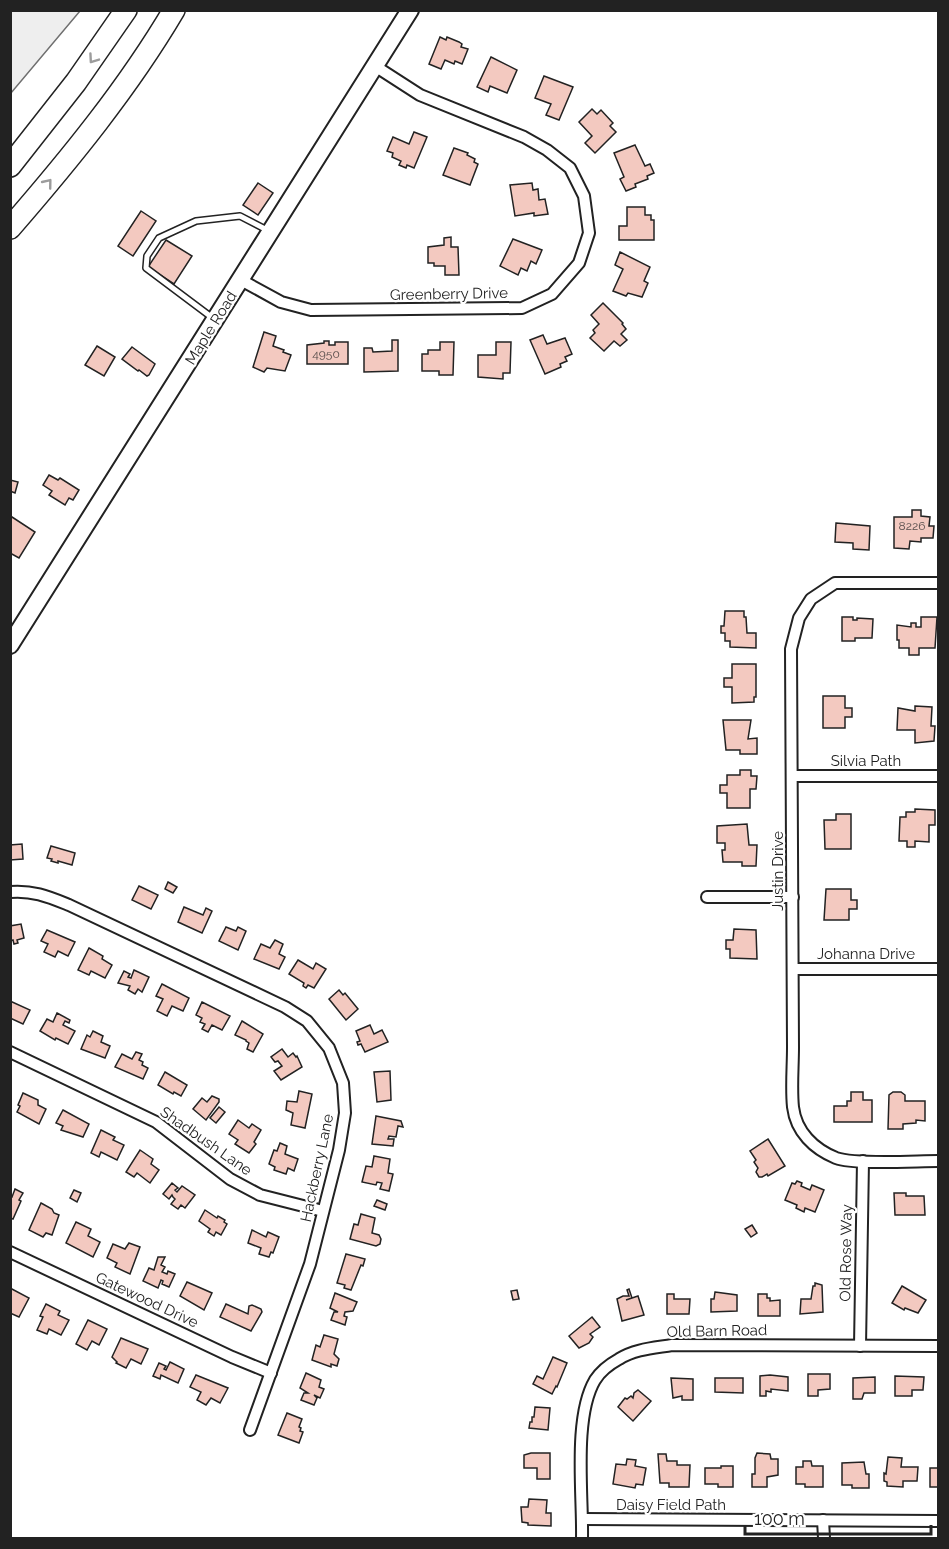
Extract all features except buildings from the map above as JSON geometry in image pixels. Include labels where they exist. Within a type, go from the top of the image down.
[{"type":"highway","points":[[10,166],[76,82],[126,10]]},
{"type":"highway","points":[[10,228],[90,131],[174,10]]},
{"type":"street","name":"Maple Road","points":[[10,645],[410,10]]},
{"type":"street","name":"Greenberry Drive","points":[[241,280],[281,302],[311,310],[522,308],[552,294],[579,263],[589,233],[584,196],[570,168],[547,150],[524,137],[420,95],[375,66]]},
{"type":"street","name":"Justin Drive","points":[[939,583],[835,583],[812,599],[799,618],[791,649],[794,1108],[797,1123],[805,1137],[838,1159],[939,1161]]},
{"type":"street","name":"Silvia Path","points":[[793,776],[939,776]]},
{"type":"street","name":"Hackberry Lane","points":[[10,892],[24,891],[42,894],[69,905],[285,1007],[307,1021],[329,1048],[343,1083],[345,1113],[339,1150],[310,1264],[250,1430]]},
{"type":"street","points":[[707,897],[793,897]]},
{"type":"street","name":"Johanna Drive","points":[[793,969],[939,969]]},
{"type":"street","name":"Shadbush Lane","points":[[10,1052],[156,1122],[230,1179],[260,1195],[323,1211]]},
{"type":"street","name":"Old Rose Way","points":[[860,1346],[863,1161]]},
{"type":"street","name":"Gatewood Drive","points":[[10,1252],[221,1352],[271,1373]]},
{"type":"street","name":"Old Barn Road","points":[[582,1539],[582,1430],[586,1399],[595,1380],[619,1359],[637,1351],[672,1345],[939,1346]]},
{"type":"street","name":"Daisy Field Path","points":[[583,1520],[939,1521]]},
{"type":"street","points":[[823,1520],[824,1539]]},
{"type":"lane","points":[[215,320],[146,268],[147,256],[159,238],[196,221],[240,216],[271,232]]},
{"type":"shaded area","points":[[10,11],[80,11],[11,93]]}]
